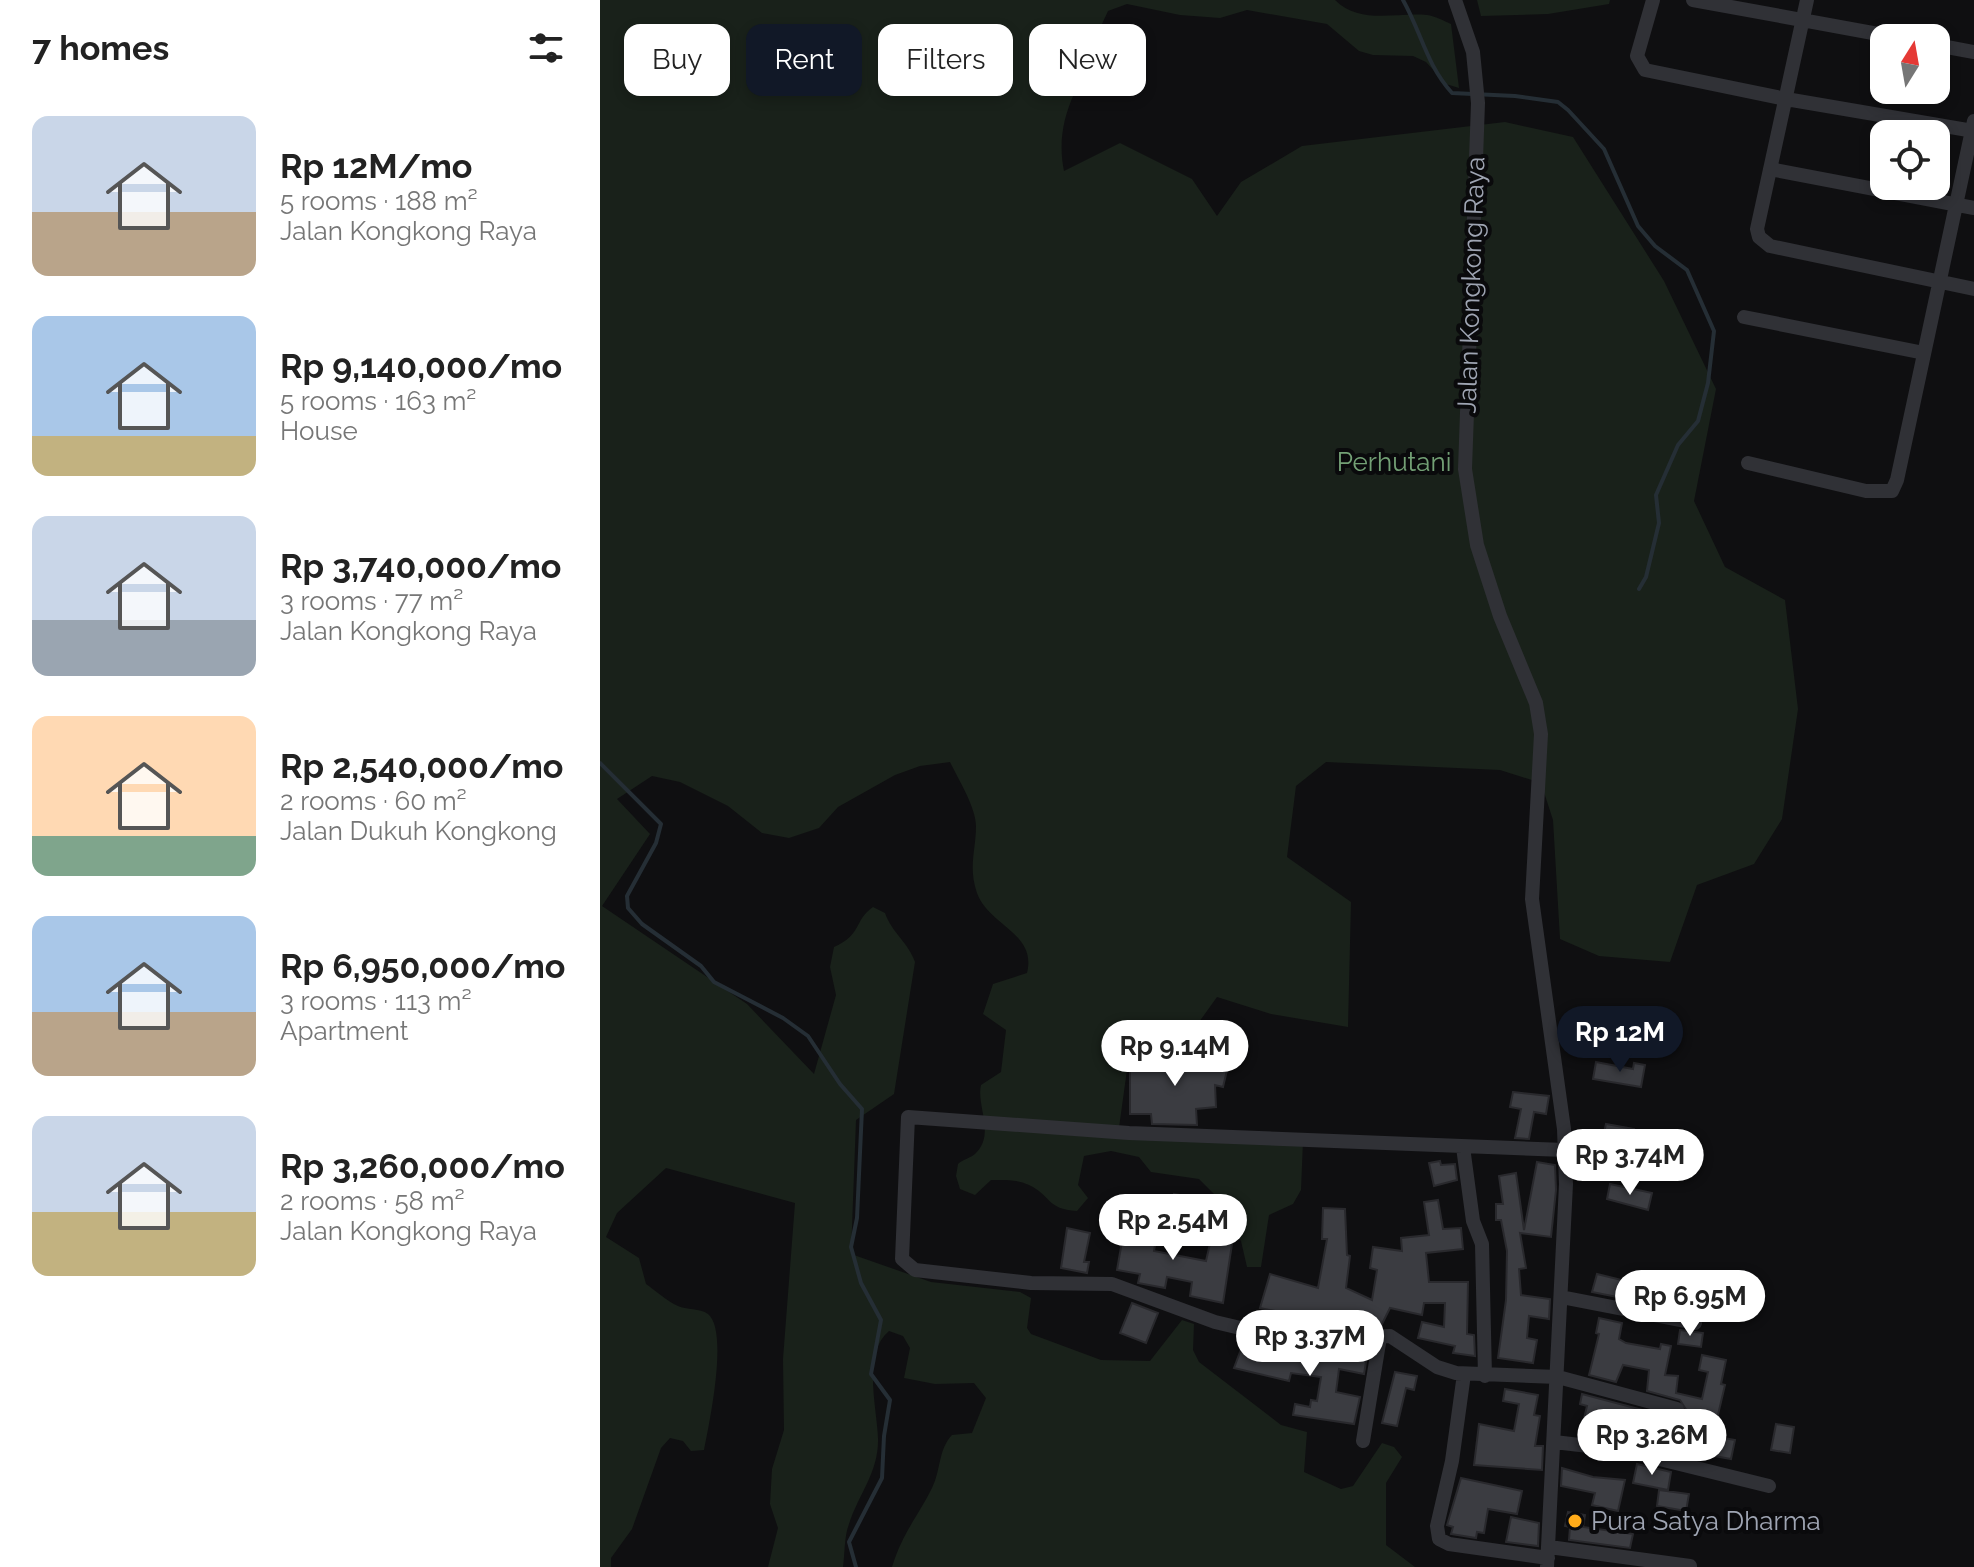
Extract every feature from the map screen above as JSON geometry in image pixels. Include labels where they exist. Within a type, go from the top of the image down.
[{"type":"street","name":"Jalan Kongkong Raya","points":[[1455,0],[1473,52],[1478,103],[1465,469],[1477,545],[1500,616],[1536,703],[1541,734],[1532,899],[1565,1150],[1558,1377],[1548,1557]]},
{"type":"street","points":[[1653,0],[1637,61],[1645,70],[1786,99],[1973,128],[1897,480],[1892,491],[1866,491],[1748,463]]},
{"type":"street","points":[[1693,0],[1870,32]]},
{"type":"street","points":[[1807,0],[1757,229],[1763,242],[1974,289]]},
{"type":"street","points":[[1950,48],[1974,52]]},
{"type":"street","points":[[1770,169],[1974,208]]},
{"type":"street","points":[[1744,317],[1924,353]]},
{"type":"street","points":[[1565,1150],[1129,1133],[908,1117],[908,1181],[902,1259],[915,1270],[1044,1284],[1112,1284],[1215,1322],[1287,1339],[1380,1337],[1399,1340],[1437,1367],[1464,1374],[1558,1377],[1677,1409]]},
{"type":"street","points":[[1463,1147],[1473,1221],[1482,1244],[1485,1376]]},
{"type":"street","points":[[1561,1297],[1695,1323]]},
{"type":"street","points":[[1363,1441],[1380,1337]]},
{"type":"street","points":[[1464,1374],[1452,1461],[1437,1526],[1439,1539],[1449,1544],[1548,1557],[1690,1566]]},
{"type":"street","points":[[1554,1442],[1623,1450],[1769,1486]]},
{"type":"green space","name":"Perhutani","points":[[600,0],[1335,0],[1345,8],[1367,15],[1430,16],[1451,24],[1459,88],[1446,84],[1426,62],[1413,56],[1373,55],[1359,51],[1327,24],[1247,10],[1220,18],[1180,15],[1127,4],[1108,11],[1102,24],[1029,24],[1029,96],[1073,96],[1062,136],[1064,171],[1120,143],[1192,179],[1217,216],[1241,182],[1302,146],[1505,122],[1573,137],[1664,281],[1716,389],[1694,501],[1725,567],[1785,600],[1798,709],[1782,819],[1754,864],[1697,885],[1670,962],[1599,956],[1560,939],[1553,820],[1541,783],[1500,770],[1326,762],[1296,786],[1287,857],[1351,902],[1348,1027],[1271,1014],[1217,997],[1189,1036],[1136,1037],[1130,1048],[1118,1135],[1303,1141],[1301,1190],[1293,1204],[1269,1215],[1261,1267],[1247,1267],[1241,1241],[1225,1221],[1221,1201],[1199,1179],[1151,1172],[1139,1157],[1111,1151],[1084,1156],[1078,1185],[1088,1198],[1077,1211],[1060,1208],[1036,1189],[1015,1181],[991,1180],[975,1195],[960,1189],[956,1176],[958,1164],[975,1154],[984,1138],[981,1085],[1001,1072],[1006,1030],[983,1014],[993,984],[1027,973],[1028,959],[1019,939],[991,914],[977,893],[973,867],[975,818],[950,762],[920,766],[895,775],[838,807],[819,828],[789,838],[762,833],[728,806],[680,782],[652,776],[617,799],[650,834],[602,906],[747,1004],[814,1074],[836,995],[830,967],[834,947],[849,938],[873,907],[885,913],[915,962],[894,1094],[856,1120],[851,1254],[931,1282],[1020,1292],[1031,1298],[1027,1328],[1031,1334],[1101,1360],[1150,1361],[1182,1320],[1194,1324],[1193,1350],[1199,1362],[1281,1425],[1307,1432],[1304,1472],[1341,1489],[1353,1486],[1382,1443],[1394,1447],[1402,1457],[1386,1483],[1386,1545],[1415,1567],[892,1567],[932,1488],[947,1441],[952,1435],[972,1433],[986,1398],[974,1383],[935,1384],[904,1378],[910,1348],[903,1336],[889,1331],[881,1341],[873,1367],[878,1438],[875,1461],[847,1529],[843,1567],[768,1567],[778,1528],[770,1504],[772,1469],[784,1430],[783,1359],[795,1203],[666,1168],[617,1213],[606,1237],[639,1258],[646,1284],[678,1306],[705,1312],[714,1324],[717,1358],[710,1421],[704,1450],[691,1451],[683,1441],[670,1438],[661,1448],[632,1529],[611,1558],[611,1567],[600,1567]]},
{"type":"green space","points":[[1477,0],[1610,0],[1609,4],[1548,14],[1481,16]]},
{"type":"building","points":[[1158,1049],[1228,1066],[1223,1087],[1215,1085],[1216,1107],[1196,1109],[1197,1125],[1152,1124],[1151,1114],[1130,1114],[1130,1064],[1154,1064]]},
{"type":"building","points":[[1596,1062],[1633,1069],[1634,1063],[1645,1065],[1641,1087],[1593,1079]]},
{"type":"building","points":[[1513,1092],[1549,1096],[1546,1114],[1534,1112],[1529,1139],[1515,1138],[1521,1109],[1510,1107]]},
{"type":"building","points":[[1606,1124],[1634,1129],[1631,1142],[1603,1137]]},
{"type":"building","points":[[1440,1161],[1441,1165],[1455,1164],[1457,1180],[1434,1186],[1429,1163]]},
{"type":"building","points":[[1537,1162],[1555,1165],[1556,1190],[1551,1237],[1520,1233],[1526,1268],[1519,1269],[1521,1295],[1550,1299],[1549,1319],[1529,1316],[1527,1338],[1537,1340],[1533,1363],[1498,1358],[1506,1300],[1507,1251],[1501,1220],[1496,1220],[1496,1204],[1503,1204],[1499,1176],[1516,1173],[1524,1230]]},
{"type":"building","points":[[1610,1184],[1652,1193],[1648,1210],[1607,1199]]},
{"type":"building","points":[[1174,1194],[1209,1200],[1206,1217],[1171,1211]]},
{"type":"building","points":[[1438,1200],[1443,1229],[1461,1228],[1463,1249],[1426,1253],[1429,1282],[1468,1282],[1467,1334],[1474,1335],[1475,1356],[1453,1353],[1455,1346],[1418,1338],[1422,1322],[1444,1327],[1445,1303],[1424,1303],[1422,1315],[1390,1308],[1381,1326],[1367,1327],[1350,1319],[1348,1327],[1297,1329],[1300,1316],[1260,1308],[1270,1274],[1318,1288],[1327,1239],[1322,1239],[1323,1208],[1345,1209],[1347,1255],[1350,1256],[1346,1288],[1372,1300],[1377,1270],[1370,1268],[1373,1247],[1402,1251],[1401,1238],[1429,1235],[1424,1202]]},
{"type":"building","points":[[1128,1207],[1138,1209],[1136,1223],[1158,1228],[1154,1251],[1206,1261],[1211,1239],[1232,1244],[1223,1303],[1190,1296],[1192,1282],[1167,1277],[1165,1288],[1138,1283],[1140,1274],[1117,1270]]},
{"type":"building","points":[[1067,1228],[1090,1233],[1084,1262],[1089,1262],[1087,1273],[1061,1268]]},
{"type":"building","points":[[1597,1274],[1691,1297],[1688,1311],[1592,1292]]},
{"type":"building","points":[[1132,1303],[1158,1313],[1146,1343],[1120,1333]]},
{"type":"building","points":[[1599,1318],[1622,1323],[1619,1339],[1626,1343],[1660,1349],[1661,1344],[1671,1346],[1665,1375],[1678,1376],[1676,1393],[1702,1399],[1708,1372],[1699,1370],[1702,1355],[1726,1360],[1721,1384],[1725,1385],[1713,1436],[1735,1440],[1731,1459],[1692,1452],[1699,1414],[1687,1411],[1680,1400],[1647,1391],[1649,1370],[1623,1365],[1616,1382],[1589,1375],[1599,1334],[1596,1333]]},
{"type":"building","points":[[1680,1330],[1703,1333],[1701,1347],[1678,1344]]},
{"type":"building","points":[[1243,1344],[1272,1355],[1273,1350],[1303,1357],[1304,1348],[1315,1348],[1315,1351],[1352,1357],[1353,1353],[1367,1356],[1364,1374],[1339,1369],[1336,1392],[1360,1397],[1354,1424],[1293,1415],[1295,1404],[1310,1407],[1311,1400],[1317,1401],[1321,1377],[1291,1373],[1289,1381],[1234,1368]]},
{"type":"building","points":[[1395,1372],[1417,1376],[1414,1390],[1406,1388],[1397,1426],[1382,1423]]},
{"type":"building","points":[[1505,1389],[1538,1395],[1534,1415],[1540,1416],[1535,1446],[1543,1446],[1542,1470],[1474,1465],[1479,1424],[1514,1431],[1519,1404],[1503,1401]]},
{"type":"building","points":[[1582,1394],[1669,1417],[1663,1450],[1602,1435],[1580,1435],[1587,1406],[1580,1404]]},
{"type":"building","points":[[1776,1424],[1794,1427],[1790,1453],[1771,1450]]},
{"type":"building","points":[[1637,1464],[1671,1472],[1668,1490],[1633,1483]]},
{"type":"building","points":[[1562,1468],[1593,1477],[1625,1480],[1618,1511],[1592,1505],[1595,1493],[1561,1486]]},
{"type":"building","points":[[1461,1478],[1522,1491],[1517,1514],[1488,1509],[1484,1533],[1477,1532],[1476,1538],[1451,1534],[1453,1527],[1447,1525]]},
{"type":"building","points":[[1659,1490],[1689,1494],[1686,1511],[1657,1506]]},
{"type":"building","points":[[1568,1512],[1585,1515],[1583,1527],[1633,1534],[1630,1548],[1569,1540],[1570,1527],[1565,1526]]},
{"type":"building","points":[[1511,1517],[1539,1523],[1538,1546],[1506,1542]]},
{"type":"waterway","points":[[1403,0],[1430,60],[1452,93],[1558,102],[1568,110],[1604,149],[1638,226],[1655,246],[1687,270],[1714,331],[1708,383],[1698,421],[1678,445],[1656,495],[1659,523],[1646,577],[1639,589]]},
{"type":"waterway","points":[[600,763],[661,824],[656,843],[627,896],[628,908],[642,924],[701,966],[714,982],[783,1018],[808,1036],[840,1084],[862,1109],[857,1218],[851,1247],[861,1283],[881,1320],[871,1374],[890,1400],[882,1478],[849,1542],[856,1567]]},
{"type":"place","name":"Pura Satya Dharma","points":[[1575,1521]]}]
